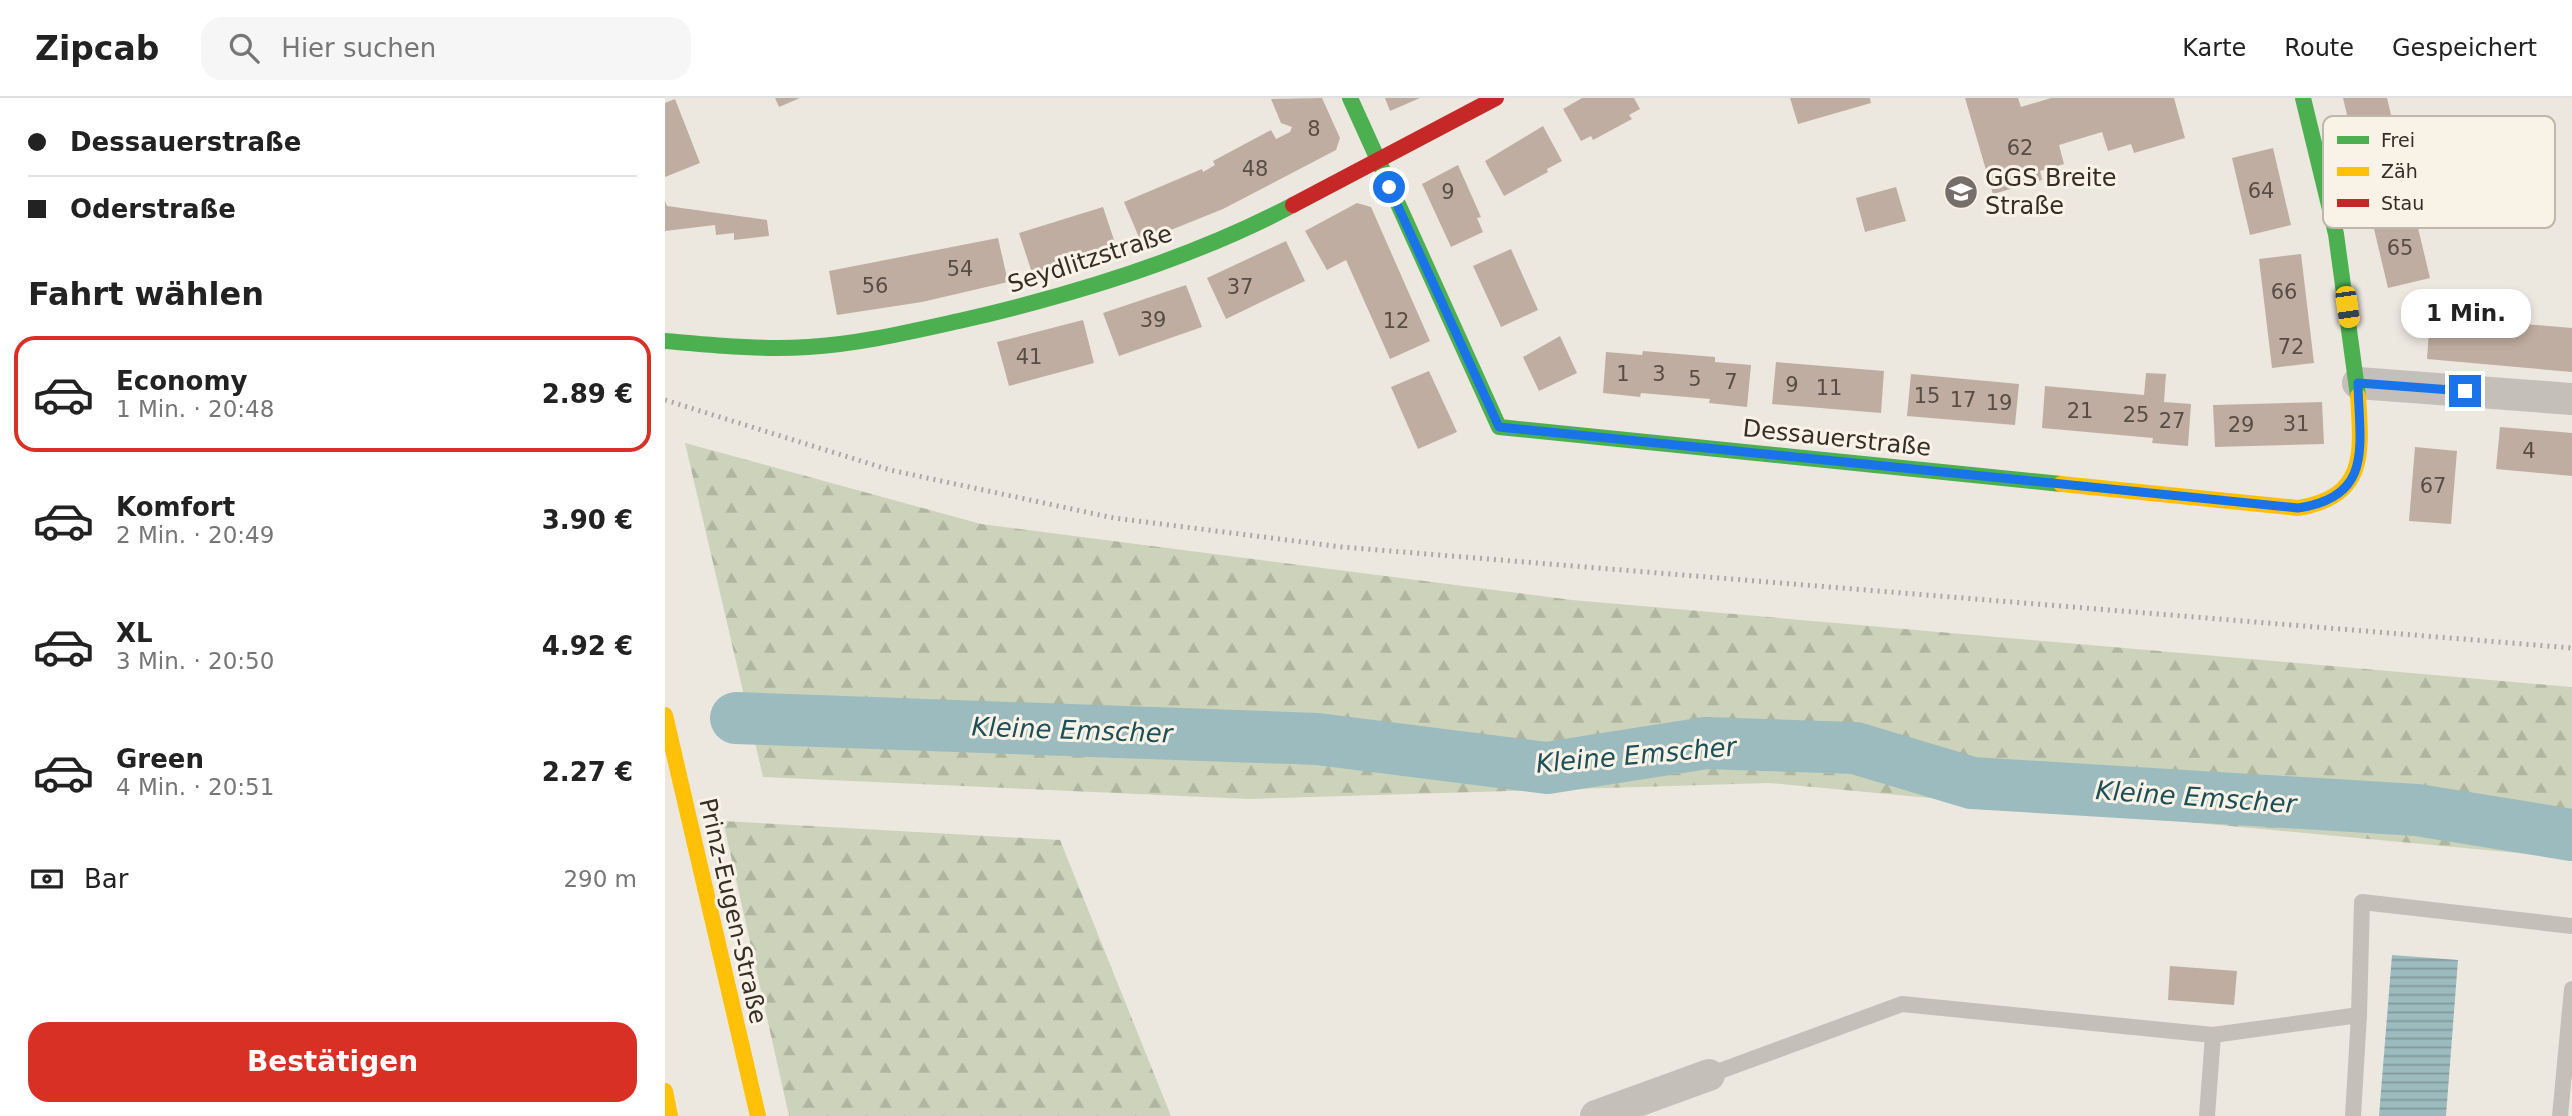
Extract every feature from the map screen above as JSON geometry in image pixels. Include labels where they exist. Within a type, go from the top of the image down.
[{"type":"main road","points":[[1350,98],[1378,163]]},
{"type":"main road","name":"Seydlitzstraße","points":[[665,341],[739,348],[808,347],[887,338],[1025,306],[1140,270],[1254,226],[1378,163],[1496,98]]},
{"type":"main road","points":[[2303,98],[2323,179]]},
{"type":"main road","name":"Dessauerstraße","points":[[1378,163],[1499,427],[2298,508],[2325,504],[2349,486],[2359,461],[2358,383]]},
{"type":"main road","points":[[2335,228],[2358,383]]},
{"type":"main road","name":"Prinz-Eugen-Straße","points":[[665,715],[758,1116]]},
{"type":"main road","points":[[665,1091],[670,1116]]},
{"type":"street","points":[[2358,383],[2572,399]]},
{"type":"street","points":[[1596,1116],[1709,1075]]},
{"type":"lane","points":[[2353,1116],[2362,902],[2572,926]]},
{"type":"lane","points":[[2560,1116],[2572,989]]},
{"type":"lane","points":[[1709,1075],[1902,1004],[2213,1035],[2359,1015]]},
{"type":"lane","points":[[2207,1116],[2213,1035]]},
{"type":"green space","points":[[685,443],[981,524],[1572,600],[2572,687],[2572,858],[1769,783],[1249,799],[763,777]]},
{"type":"green space","points":[[723,821],[1060,840],[1171,1116],[789,1116]]},
{"type":"water","points":[[2392,955],[2458,960],[2446,1116],[2379,1116]]},
{"type":"building","points":[[775,98],[800,98],[779,107]]},
{"type":"building","points":[[1322,98],[1340,138],[1336,150],[1223,209],[1141,242],[1124,202],[1202,169],[1203,172],[1215,165],[1213,161],[1271,130],[1276,139],[1290,132],[1292,127],[1281,123],[1271,99]]},
{"type":"building","points":[[1385,98],[1420,98],[1390,111]]},
{"type":"building","points":[[1582,98],[1634,98],[1640,109],[1629,115],[1632,119],[1593,140],[1591,136],[1581,141],[1563,109]]},
{"type":"building","points":[[1790,98],[1870,98],[1871,103],[1798,124]]},
{"type":"building","points":[[1965,98],[2018,98],[2021,107],[2051,98],[2174,98],[2185,138],[2134,153],[2131,144],[2108,151],[2102,132],[2059,145],[2064,164],[2040,171],[2042,180],[1993,194]]},
{"type":"building","points":[[2343,98],[2387,98],[2391,116],[2347,116]]},
{"type":"building","points":[[675,99],[700,163],[665,177],[665,103]]},
{"type":"building","points":[[1543,126],[1562,161],[1547,169],[1548,172],[1504,196],[1485,161]]},
{"type":"building","points":[[2273,148],[2291,225],[2250,235],[2232,158]]},
{"type":"building","points":[[1458,165],[1481,217],[1477,218],[1483,232],[1451,247],[1422,184]]},
{"type":"building","points":[[1896,187],[1906,221],[1865,232],[1856,198]]},
{"type":"building","points":[[665,201],[667,206],[767,220],[769,236],[734,240],[734,233],[716,235],[715,225],[665,231]]},
{"type":"building","points":[[1357,203],[1371,207],[1430,341],[1390,359],[1346,260],[1327,270],[1305,231]]},
{"type":"building","points":[[1103,207],[1117,249],[1033,276],[1019,233]]},
{"type":"building","points":[[2374,228],[2418,228],[2430,278],[2388,288]]},
{"type":"building","points":[[998,238],[1008,282],[922,302],[837,315],[829,271]]},
{"type":"building","points":[[1286,241],[1305,281],[1226,319],[1207,278]]},
{"type":"building","points":[[1511,249],[1538,310],[1501,327],[1473,266]]},
{"type":"building","points":[[2301,254],[2314,363],[2272,368],[2259,259]]},
{"type":"building","points":[[1186,285],[1202,327],[1119,356],[1103,313]]},
{"type":"building","points":[[2430,316],[2572,328],[2572,372],[2427,359]]},
{"type":"building","points":[[1083,320],[1094,363],[1009,386],[997,342]]},
{"type":"building","points":[[1560,336],[1577,373],[1539,391],[1523,357]]},
{"type":"building","points":[[1643,351],[1715,357],[1715,362],[1751,365],[1747,407],[1709,403],[1710,399],[1641,393],[1640,397],[1603,393],[1606,352],[1642,355]]},
{"type":"building","points":[[1776,362],[1884,371],[1881,413],[1772,404]]},
{"type":"building","points":[[1429,371],[1457,432],[1418,449],[1391,387]]},
{"type":"building","points":[[2146,373],[2166,374],[2164,402],[2191,404],[2188,446],[2152,443],[2153,438],[2042,428],[2045,386],[2144,395]]},
{"type":"building","points":[[1911,374],[2019,384],[2015,425],[1907,416]]},
{"type":"building","points":[[2322,402],[2324,444],[2215,447],[2213,405]]},
{"type":"building","points":[[2500,427],[2572,433],[2572,476],[2496,469]]},
{"type":"building","points":[[2415,447],[2457,451],[2451,524],[2409,521]]},
{"type":"building","points":[[2170,966],[2237,971],[2234,1005],[2168,1000]]},
{"type":"waterway","name":"Kleine Emscher","points":[[736,718],[1317,739],[1547,768],[1706,743],[1855,748],[1972,783],[2417,810],[2572,835]]},
{"type":"railway","points":[[665,400],[890,470],[1114,518],[1342,547],[2572,648]]},
{"type":"traffic: fast","points":[[1350,98],[1499,427],[2061,484]]},
{"type":"traffic: fast","points":[[2303,98],[2323,180]]},
{"type":"traffic: fast","points":[[665,341],[790,348],[865,340],[921,329],[1045,300],[1130,274],[1213,243],[1293,205]]},
{"type":"traffic: fast","points":[[2335,228],[2358,396]]},
{"type":"traffic: slow","points":[[2061,484],[2298,508],[2320,502],[2337,494],[2348,483],[2355,470],[2360,436],[2358,396]]},
{"type":"traffic: slow","points":[[665,715],[758,1116]]},
{"type":"traffic: slow","points":[[665,1091],[670,1116]]},
{"type":"traffic: jam","points":[[1293,205],[1496,98]]},
{"type":"place","name":"GGS Breite Straße","points":[[1961,192]]},
{"type":"route","points":[[1389,187],[1499,427],[2298,508],[2325,504],[2349,486],[2359,461],[2358,383],[2465,391]]}]
